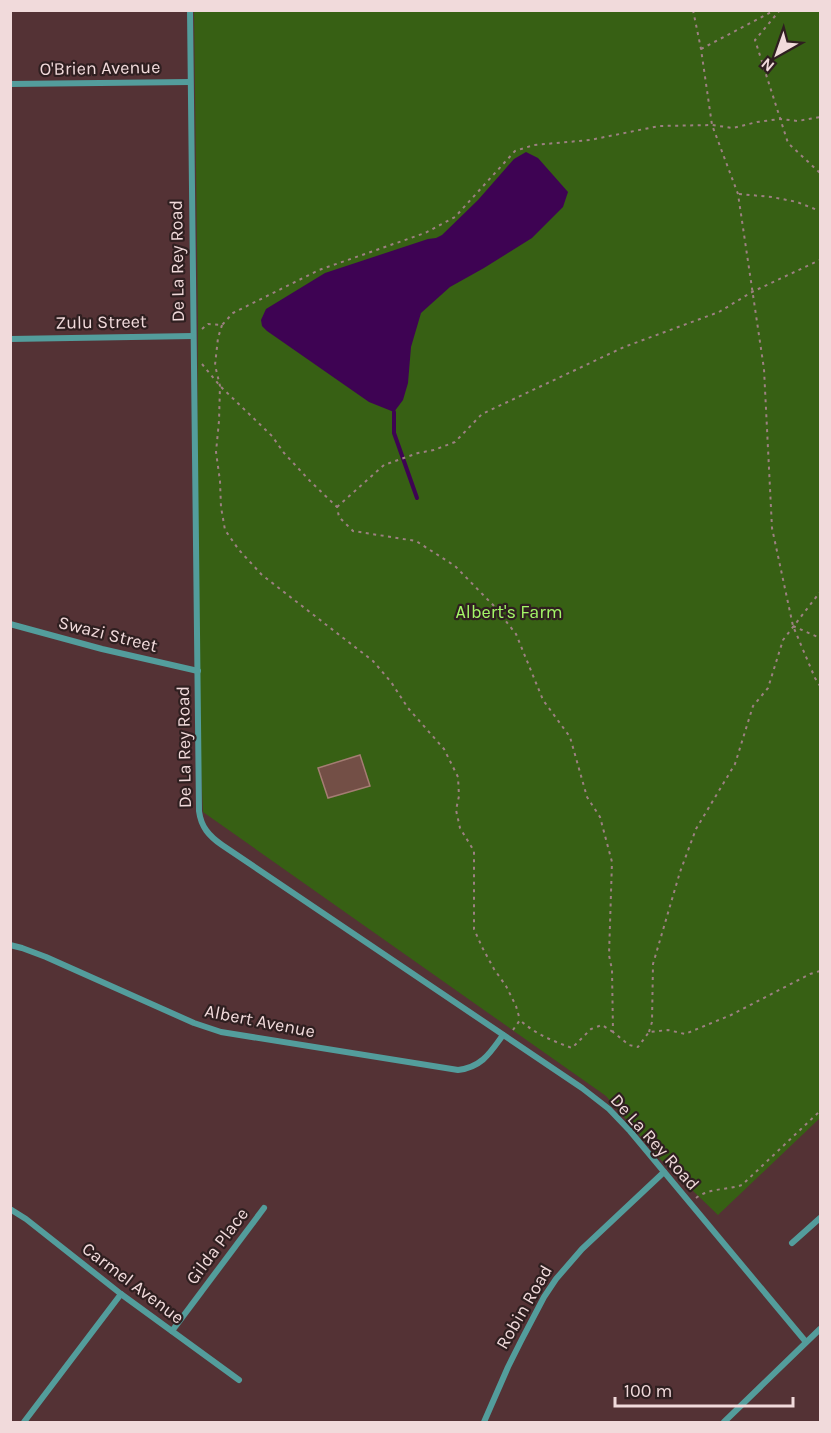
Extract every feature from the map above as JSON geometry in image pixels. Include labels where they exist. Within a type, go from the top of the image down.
[{"type":"street","name":"De La Rey Road","points":[[190,10],[199,811],[202,825],[222,845],[582,1088],[609,1109],[630,1131],[806,1342]]},
{"type":"street","name":"O'Brien Avenue","points":[[10,84],[190,82]]},
{"type":"street","name":"Zulu Street","points":[[10,339],[193,336]]},
{"type":"street","name":"Swazi Street","points":[[10,624],[102,649],[198,671]]},
{"type":"street","name":"Albert Avenue","points":[[10,945],[46,957],[194,1023],[221,1032],[458,1070],[470,1068],[482,1061],[503,1035]]},
{"type":"street","name":"Robin Road","points":[[484,1422],[512,1358],[556,1279],[582,1249],[664,1172]]},
{"type":"street","name":"Gilda Place","points":[[172,1331],[264,1208]]},
{"type":"street","name":"Carmel Avenue","points":[[10,1209],[239,1380]]},
{"type":"street","points":[[792,1244],[820,1218]]},
{"type":"street","points":[[24,1422],[121,1294]]},
{"type":"street","points":[[724,1422],[820,1329]]},
{"type":"path","points":[[693,10],[712,125],[738,194],[764,369],[772,528],[793,626],[814,678],[820,686]]},
{"type":"path","points":[[701,49],[778,10]]},
{"type":"path","points":[[778,10],[755,40],[788,143],[820,173]]},
{"type":"path","points":[[820,117],[798,121],[780,119],[733,128],[712,125],[659,126],[590,140],[534,145],[515,151],[455,217],[425,233],[319,270],[233,313],[222,325],[215,365],[220,386],[216,452],[225,530],[262,575],[373,661],[391,682],[408,708],[444,749],[458,777],[459,796],[456,810],[460,828],[474,851],[474,929],[490,962],[506,986],[520,1020],[530,1029],[554,1042],[572,1048],[591,1029],[602,1025],[629,1045],[638,1047],[649,1032],[652,1022],[653,964],[680,872],[696,829],[735,764],[753,706],[768,688],[783,640],[820,591]]},
{"type":"path","points":[[738,194],[772,196],[820,211]]},
{"type":"path","points":[[337,507],[384,465],[455,442],[482,414],[624,348],[719,312],[752,292],[820,260]]},
{"type":"path","points":[[193,336],[208,324],[222,325]]},
{"type":"path","points":[[193,353],[220,386],[272,436],[284,453],[337,507],[339,517],[353,531],[416,541],[455,566],[494,606],[516,634],[543,700],[570,737],[587,797],[600,818],[612,862],[609,955],[612,970],[613,1032]]},
{"type":"path","points":[[793,626],[820,638]]},
{"type":"path","points":[[649,1032],[668,1030],[685,1034],[731,1015],[820,970]]},
{"type":"path","points":[[503,1035],[513,1030],[520,1020]]},
{"type":"path","points":[[690,1203],[701,1194],[742,1185],[820,1111]]},
{"type":"green space","name":"Albert's Farm","points":[[194,11],[820,11],[820,1118],[718,1215],[660,1159],[606,1096],[203,812],[196,662],[198,322]]},
{"type":"shaded area","points":[[526,152],[538,158],[568,192],[563,207],[532,238],[450,287],[421,313],[411,347],[408,383],[403,400],[394,412],[369,402],[262,326],[261,320],[266,309],[325,273],[442,235],[478,200],[514,159]]},
{"type":"building","points":[[360,755],[370,786],[328,798],[318,768]]},
{"type":"waterway","points":[[394,412],[394,433],[417,498]]}]
